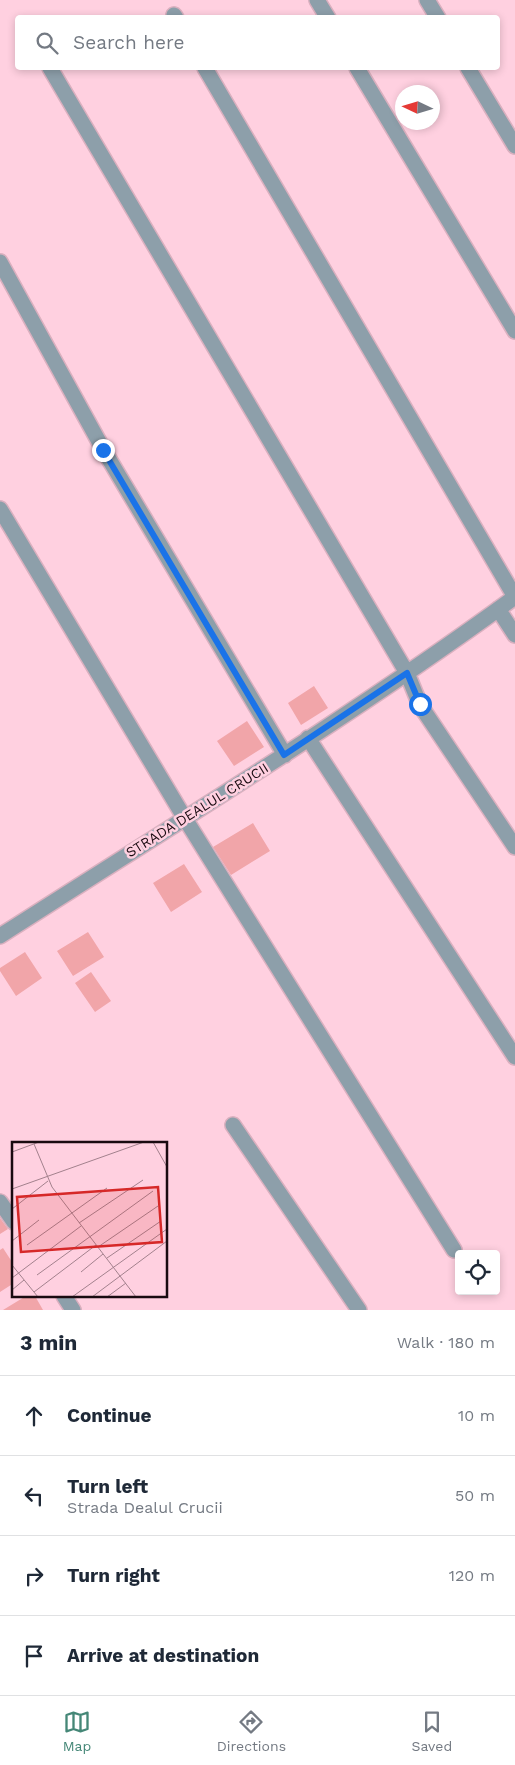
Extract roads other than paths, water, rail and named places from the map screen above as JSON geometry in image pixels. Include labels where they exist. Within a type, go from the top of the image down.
[{"type":"street","points":[[317,0],[326,15]]},
{"type":"street","points":[[427,0],[436,15]]},
{"type":"street","points":[[51,70],[407,673],[420,704],[515,847]]},
{"type":"street","points":[[206,70],[515,597]]},
{"type":"street","points":[[358,70],[515,331]]},
{"type":"street","points":[[469,70],[515,146]]},
{"type":"street","points":[[0,262],[103,450],[284,755]]},
{"type":"street","points":[[0,509],[184,818],[454,1250]]},
{"type":"street","name":"STRADA DEALUL CRUCII","points":[[0,936],[284,755],[407,673],[515,597]]},
{"type":"street","points":[[498,609],[515,635]]},
{"type":"street","points":[[308,738],[515,1057]]},
{"type":"street","points":[[233,1125],[359,1310]]},
{"type":"street","points":[[0,1202],[12,1219]]},
{"type":"street","points":[[65,1298],[73,1310]]}]
